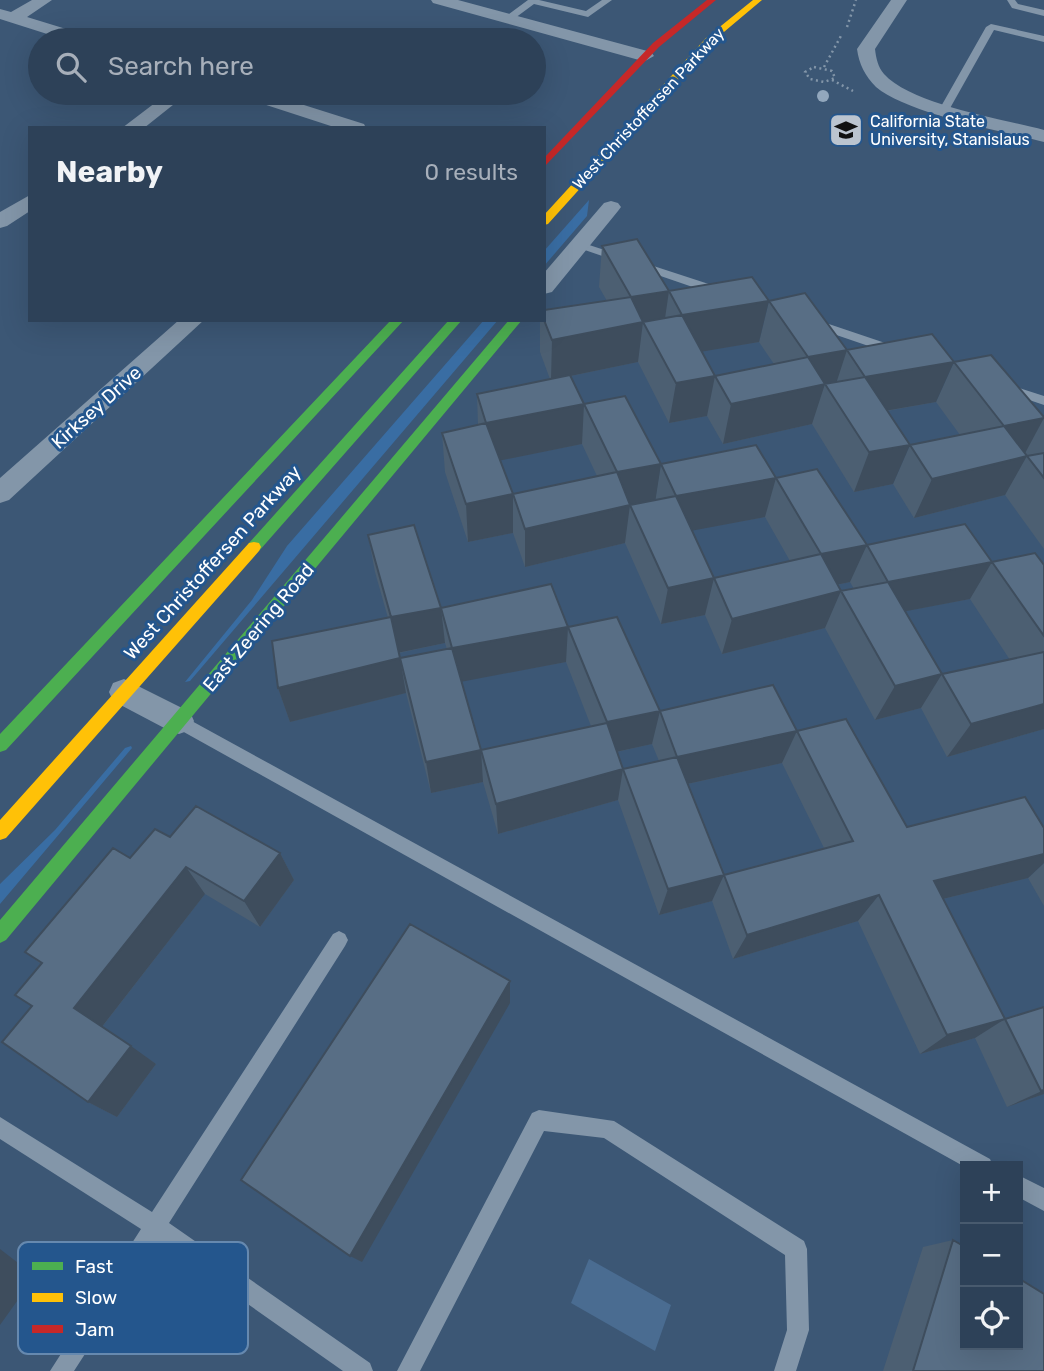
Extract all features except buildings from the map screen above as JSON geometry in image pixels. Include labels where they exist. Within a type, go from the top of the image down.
[{"type":"street","points":[[6,16],[44,0]]},
{"type":"street","points":[[439,0],[541,28]]},
{"type":"street","name":"West Christoffersen Parkway","points":[[546,162],[668,33],[712,0]]},
{"type":"street","name":"West Christoffersen Parkway","points":[[546,220],[709,40],[758,0]]},
{"type":"street","points":[[899,0],[866,49],[870,70],[900,94],[944,110],[1044,136]]},
{"type":"street","points":[[6,16],[44,28]]},
{"type":"street","points":[[546,29],[645,56],[662,65],[624,112],[634,122]]},
{"type":"street","points":[[134,126],[163,105]]},
{"type":"street","points":[[285,105],[351,126]]},
{"type":"street","points":[[0,198],[26,204]]},
{"type":"street","points":[[0,222],[26,204]]},
{"type":"street","points":[[546,285],[611,207]]},
{"type":"street","name":"Kirksey Drive","points":[[0,493],[191,322]]},
{"type":"street","name":"West Christoffersen Parkway","points":[[0,745],[396,322]]},
{"type":"street","name":"West Christoffersen Parkway","points":[[0,832],[454,322]]},
{"type":"street","name":"East Zeering Road","points":[[0,934],[514,322]]},
{"type":"street","points":[[124,692],[179,721]]},
{"type":"lane","points":[[508,19],[533,1],[587,13],[608,0]]},
{"type":"lane","points":[[1011,0],[1015,6],[1044,13]]},
{"type":"lane","points":[[944,110],[991,27],[1044,39]]},
{"type":"lane","points":[[580,245],[730,295]]},
{"type":"lane","points":[[795,317],[913,357]]},
{"type":"lane","points":[[992,383],[1044,401]]},
{"type":"lane","points":[[179,721],[975,1161]]},
{"type":"lane","points":[[145,1242],[339,940]]},
{"type":"lane","points":[[408,1371],[540,1120],[607,1128],[796,1249],[798,1330],[785,1371]]},
{"type":"lane","points":[[0,1127],[178,1242]]},
{"type":"lane","points":[[1023,1188],[1044,1200]]},
{"type":"lane","points":[[248,1291],[362,1371]]},
{"type":"lane","points":[[61,1371],[72,1354]]},
{"type":"path","points":[[814,67],[829,69],[836,76],[828,82],[810,79],[805,72],[814,67]]},
{"type":"shaded area","points":[[589,200],[587,216],[546,264],[546,249]]},
{"type":"shaded area","points":[[482,322],[496,322],[190,681],[185,682],[252,600],[287,546]]},
{"type":"shaded area","points":[[131,746],[0,904],[0,884],[55,830],[125,748]]},
{"type":"shaded area","points":[[589,1259],[671,1305],[655,1351],[571,1303]]},
{"type":"traffic: fast","points":[[0,745],[396,322]]},
{"type":"traffic: fast","points":[[254,547],[454,322]]},
{"type":"traffic: fast","points":[[0,934],[514,322]]},
{"type":"traffic: slow","points":[[546,220],[709,40],[758,0]]},
{"type":"traffic: slow","points":[[0,832],[254,547]]},
{"type":"traffic: jam","points":[[546,162],[656,45],[712,0]]},
{"type":"place","name":"California State University, Stanislaus","points":[[846,130]]}]
